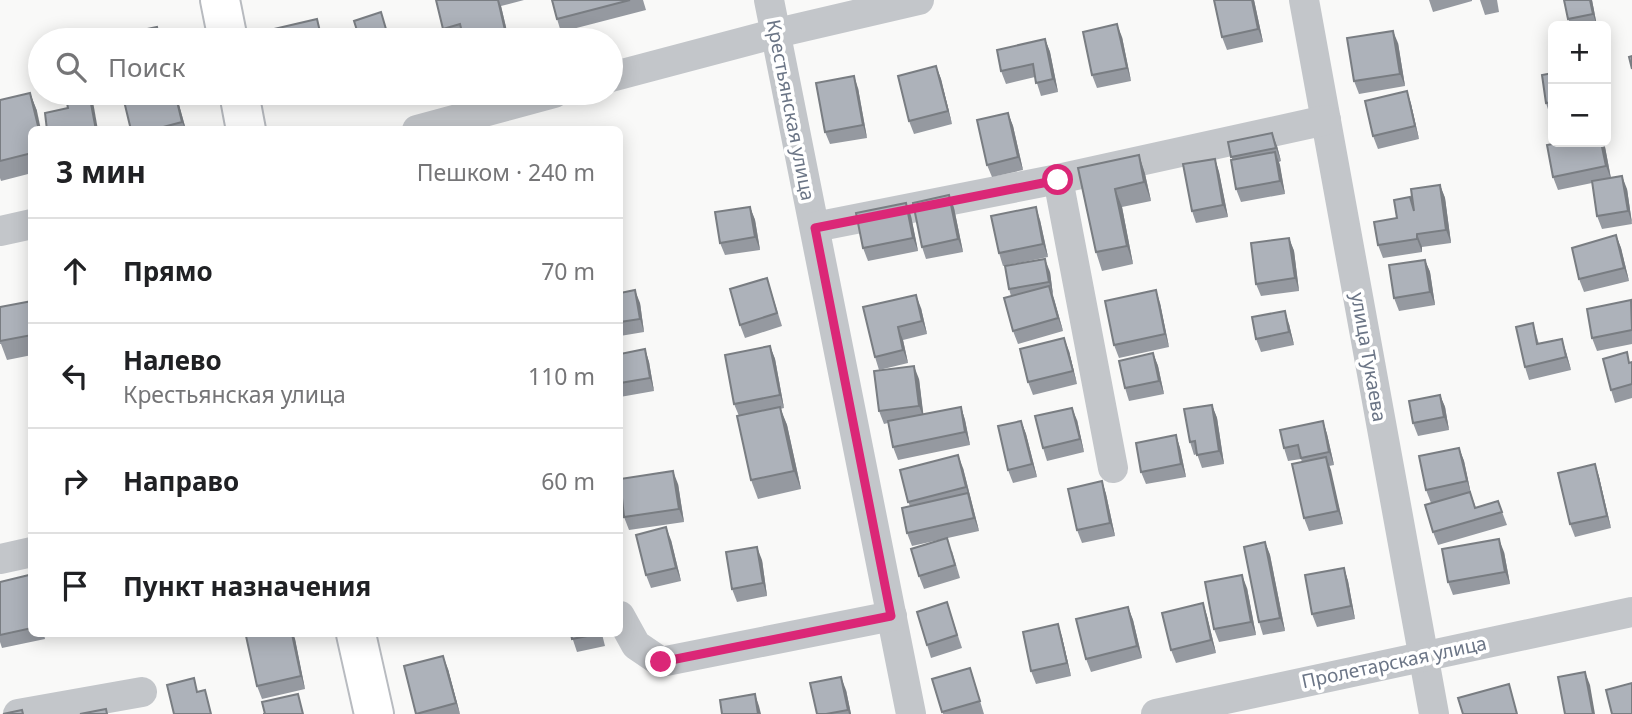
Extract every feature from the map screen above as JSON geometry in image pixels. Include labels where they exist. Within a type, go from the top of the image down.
[{"type":"street","points":[[220,0],[226,28]]},
{"type":"street","name":"Крестьянская улица","points":[[769,0],[911,714]]},
{"type":"street","points":[[623,74],[777,33],[919,0]]},
{"type":"street","name":"улица Тукаева","points":[[1304,0],[1434,714]]},
{"type":"street","points":[[241,105],[245,126]]},
{"type":"street","points":[[453,125],[516,105]]},
{"type":"street","points":[[815,228],[1058,180],[1326,120]]},
{"type":"street","points":[[1058,180],[1113,468]]},
{"type":"street","points":[[0,231],[28,225]]},
{"type":"street","points":[[0,559],[28,553]]},
{"type":"street","name":"Пролетарская улица","points":[[1156,714],[1632,612]]},
{"type":"street","points":[[623,621],[636,645],[661,662],[891,616]]},
{"type":"street","points":[[357,637],[374,714]]},
{"type":"street","points":[[18,714],[142,692]]},
{"type":"building","points":[[436,0],[498,0],[505,28],[461,28],[460,24],[443,28]]},
{"type":"building","points":[[552,0],[630,0],[557,19]]},
{"type":"building","points":[[1214,0],[1252,0],[1258,29],[1222,37]]},
{"type":"building","points":[[1564,0],[1590,0],[1593,14],[1568,19]]},
{"type":"building","points":[[381,12],[386,28],[356,28],[354,21]]},
{"type":"building","points":[[317,19],[319,28],[278,28]]},
{"type":"building","points":[[1117,24],[1127,68],[1092,75],[1083,32]]},
{"type":"building","points":[[1393,31],[1400,74],[1354,81],[1347,38]]},
{"type":"building","points":[[1045,39],[1053,79],[1036,83],[1033,64],[1001,71],[997,50]]},
{"type":"building","points":[[936,66],[948,111],[909,121],[898,76]]},
{"type":"building","points":[[1548,74],[1548,103],[1546,103],[1542,75]]},
{"type":"building","points":[[854,76],[863,125],[825,132],[816,83]]},
{"type":"building","points":[[1407,91],[1415,126],[1373,136],[1365,101]]},
{"type":"building","points":[[28,93],[28,105],[33,105],[38,126],[28,126],[28,154],[0,161],[0,100]]},
{"type":"building","points":[[67,105],[91,105],[95,126],[47,126],[45,113],[68,108]]},
{"type":"building","points":[[125,105],[178,105],[182,122],[167,126],[130,126]]},
{"type":"building","points":[[1008,113],[1018,157],[987,165],[977,120]]},
{"type":"building","points":[[1272,133],[1276,148],[1231,157],[1228,142]]},
{"type":"building","points":[[1547,145],[1602,147],[1606,166],[1553,177]]},
{"type":"building","points":[[1275,152],[1280,181],[1236,189],[1231,160]]},
{"type":"building","points":[[1139,155],[1144,182],[1115,189],[1127,246],[1096,252],[1078,168]]},
{"type":"building","points":[[1215,159],[1223,205],[1192,211],[1183,164]]},
{"type":"building","points":[[1622,176],[1628,211],[1597,216],[1592,181]]},
{"type":"building","points":[[1440,185],[1446,230],[1417,234],[1417,239],[1378,245],[1374,222],[1397,218],[1394,200],[1410,197],[1414,211],[1411,189]]},
{"type":"building","points":[[949,195],[958,239],[922,247],[913,203]]},
{"type":"building","points":[[906,203],[913,238],[863,248],[856,213]]},
{"type":"building","points":[[750,207],[755,237],[720,243],[715,212]]},
{"type":"building","points":[[1036,207],[1043,244],[999,253],[991,216]]},
{"type":"building","points":[[1616,235],[1624,268],[1579,279],[1572,248]]},
{"type":"building","points":[[1289,238],[1295,278],[1256,284],[1251,243]]},
{"type":"building","points":[[1045,259],[1049,282],[1009,289],[1005,266]]},
{"type":"building","points":[[1425,260],[1430,292],[1394,298],[1389,265]]},
{"type":"building","points":[[767,278],[777,313],[740,325],[730,289]]},
{"type":"building","points":[[1049,286],[1058,318],[1013,331],[1004,298]]},
{"type":"building","points":[[635,290],[640,319],[623,322],[623,292]]},
{"type":"building","points":[[1156,290],[1165,334],[1114,345],[1105,301]]},
{"type":"building","points":[[916,295],[922,321],[898,327],[903,350],[875,357],[863,307]]},
{"type":"building","points":[[1631,300],[1632,330],[1592,338],[1587,309]]},
{"type":"building","points":[[28,302],[28,336],[0,341],[0,307]]},
{"type":"building","points":[[1285,311],[1289,332],[1256,339],[1252,317]]},
{"type":"building","points":[[1533,323],[1537,344],[1562,339],[1566,357],[1525,367],[1516,327]]},
{"type":"building","points":[[1064,338],[1073,371],[1028,382],[1020,349]]},
{"type":"building","points":[[770,346],[780,395],[734,404],[725,355]]},
{"type":"building","points":[[645,349],[650,378],[623,382],[623,353]]},
{"type":"building","points":[[1627,352],[1629,363],[1632,362],[1632,384],[1611,390],[1603,359]]},
{"type":"building","points":[[1153,353],[1159,381],[1125,388],[1119,361]]},
{"type":"building","points":[[914,366],[919,406],[879,411],[874,371]]},
{"type":"building","points":[[1440,395],[1444,417],[1413,423],[1409,401]]},
{"type":"building","points":[[1212,405],[1219,451],[1197,455],[1195,441],[1190,442],[1184,409]]},
{"type":"building","points":[[780,407],[794,471],[751,480],[737,416]]},
{"type":"building","points":[[961,407],[965,432],[893,447],[888,421]]},
{"type":"building","points":[[1072,408],[1080,439],[1043,448],[1035,416]]},
{"type":"building","points":[[1021,421],[1032,464],[1008,470],[998,426]]},
{"type":"building","points":[[1323,421],[1329,452],[1301,458],[1298,445],[1284,448],[1280,430]]},
{"type":"building","points":[[1176,435],[1181,464],[1141,472],[1136,443]]},
{"type":"building","points":[[1459,448],[1467,481],[1426,490],[1419,456]]},
{"type":"building","points":[[958,455],[966,487],[908,502],[900,470]]},
{"type":"building","points":[[1326,457],[1338,511],[1304,518],[1292,464]]},
{"type":"building","points":[[1595,464],[1607,516],[1570,524],[1558,473]]},
{"type":"building","points":[[673,471],[679,509],[624,517],[623,479]]},
{"type":"building","points":[[1102,481],[1110,523],[1077,530],[1068,489]]},
{"type":"building","points":[[1470,492],[1475,508],[1498,501],[1502,512],[1433,532],[1425,505]]},
{"type":"building","points":[[968,493],[974,518],[907,533],[902,508]]},
{"type":"building","points":[[666,527],[676,568],[646,575],[636,535]]},
{"type":"building","points":[[947,538],[955,565],[919,576],[911,549]]},
{"type":"building","points":[[1499,539],[1505,572],[1448,582],[1442,549]]},
{"type":"building","points":[[1265,542],[1280,618],[1259,622],[1244,547]]},
{"type":"building","points":[[757,547],[763,583],[732,589],[726,552]]},
{"type":"building","points":[[1344,568],[1351,606],[1312,614],[1305,575]]},
{"type":"building","points":[[28,575],[28,629],[0,635],[0,582]]},
{"type":"building","points":[[1242,575],[1251,622],[1214,629],[1205,582]]},
{"type":"building","points":[[947,602],[957,635],[927,645],[917,612]]},
{"type":"building","points":[[1203,603],[1211,640],[1171,650],[1162,613]]},
{"type":"building","points":[[1128,607],[1137,646],[1086,659],[1076,619]]},
{"type":"building","points":[[1058,624],[1067,663],[1031,671],[1023,632]]},
{"type":"building","points":[[246,637],[293,637],[301,676],[257,686]]},
{"type":"building","points":[[443,656],[456,703],[416,714],[404,666]]},
{"type":"building","points":[[970,668],[980,701],[942,712],[932,679]]},
{"type":"building","points":[[1585,672],[1593,714],[1565,714],[1558,677]]},
{"type":"building","points":[[841,677],[848,710],[817,714],[810,683]]},
{"type":"building","points":[[194,678],[197,692],[205,690],[211,714],[174,714],[167,685]]},
{"type":"building","points":[[1632,683],[1632,714],[1612,714],[1606,690]]},
{"type":"building","points":[[1509,684],[1517,714],[1463,714],[1458,698]]},
{"type":"building","points":[[298,694],[303,714],[265,714],[262,702]]},
{"type":"building","points":[[755,694],[758,714],[722,714],[720,700]]},
{"type":"building","points":[[106,709],[107,714],[80,714]]},
{"type":"building","points":[[22,710],[23,714],[3,714]]},
{"type":"route","points":[[661,662],[891,616],[815,228],[1058,180]]}]
